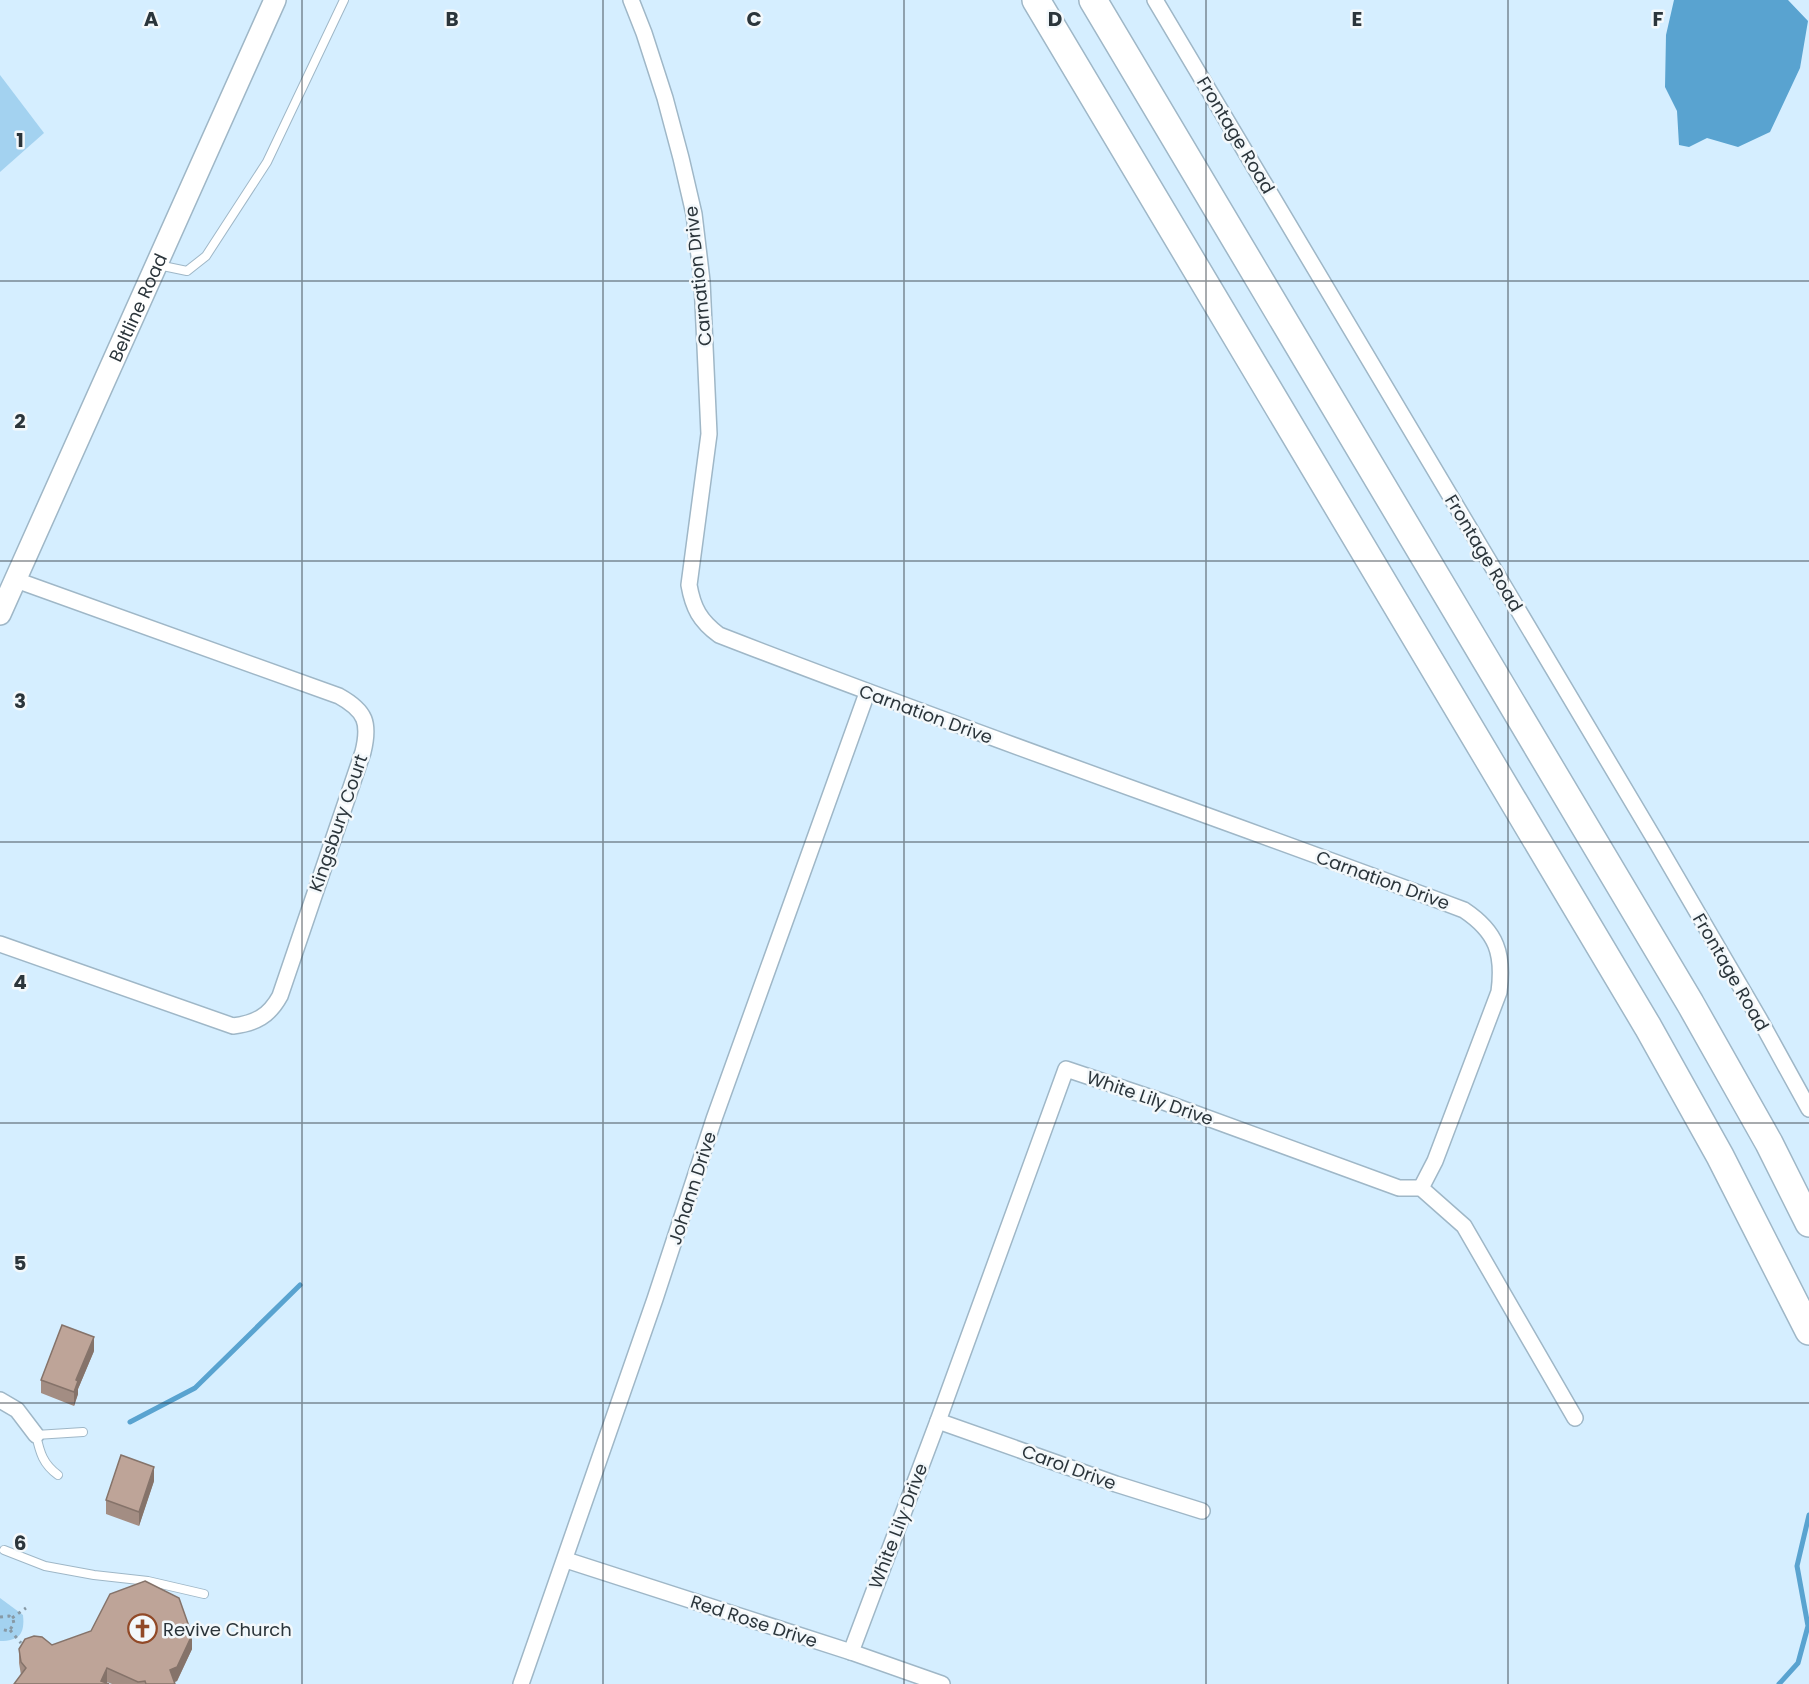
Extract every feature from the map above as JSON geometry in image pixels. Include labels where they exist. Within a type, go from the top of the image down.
[{"type":"highway","points":[[1036,0],[1648,1027],[1720,1156],[1809,1331]]},
{"type":"highway","points":[[1093,0],[1690,1003],[1769,1143],[1809,1223]]},
{"type":"main road","name":"Beltline Road","points":[[0,614],[275,0]]},
{"type":"street","name":"Carnation Drive","points":[[631,0],[665,98],[681,158],[694,214],[702,280],[709,434],[690,585],[692,602],[697,614],[706,626],[719,636],[867,693],[1368,874],[1464,910],[1477,918],[1487,928],[1500,955],[1502,971],[1499,992],[1435,1161],[1421,1188]]},
{"type":"street","name":"Frontage Road","points":[[1155,0],[1678,880],[1809,1109]]},
{"type":"street","name":"Kingsbury Court","points":[[0,944],[233,1026],[249,1024],[263,1017],[273,1008],[280,996],[363,752],[368,725],[360,711],[339,696],[16,580]]},
{"type":"street","name":"Johann Drive","points":[[521,1684],[566,1560],[714,1119],[867,693]]},
{"type":"street","name":"White Lily Drive","points":[[851,1652],[1066,1069],[1161,1101],[1399,1188],[1421,1188]]},
{"type":"street","points":[[1421,1188],[1464,1226],[1575,1418]]},
{"type":"street","points":[[0,1400],[17,1410],[36,1435]]},
{"type":"street","name":"Carol Drive","points":[[938,1420],[1116,1484],[1202,1511]]},
{"type":"street","name":"Red Rose Drive","points":[[566,1560],[851,1652],[942,1684]]},
{"type":"lane","points":[[156,264],[188,271],[206,256],[267,162],[344,0]]},
{"type":"lane","points":[[58,1475],[41,1457],[36,1435],[83,1432]]},
{"type":"lane","points":[[1,1551],[45,1566],[94,1575],[148,1581],[204,1594]]},
{"type":"path","points":[[12,1618],[26,1608]]},
{"type":"path","points":[[0,1616],[6,1615],[12,1618],[14,1624],[10,1630],[4,1632],[0,1629]]},
{"type":"path","points":[[10,1630],[21,1643]]},
{"type":"shaded area","points":[[1674,0],[1788,0],[1808,21],[1800,68],[1770,132],[1738,147],[1707,138],[1689,147],[1679,145],[1677,111],[1665,87],[1666,35]]},
{"type":"shaded area","points":[[0,75],[44,133],[0,172]]},
{"type":"shaded area","points":[[0,1598],[23,1615],[22,1632],[12,1640],[0,1641]]},
{"type":"building","points":[[62,1325],[94,1337],[76,1380],[78,1381],[74,1392],[41,1380]]},
{"type":"building","points":[[121,1455],[154,1467],[139,1512],[106,1500]]},
{"type":"building","name":"Revive Church","points":[[145,1581],[179,1598],[192,1635],[177,1667],[170,1670],[175,1684],[146,1684],[145,1681],[138,1682],[107,1668],[101,1681],[109,1684],[14,1684],[26,1668],[21,1662],[19,1649],[25,1639],[34,1636],[42,1637],[52,1645],[91,1631],[110,1594]]},
{"type":"waterway","points":[[130,1422],[195,1388],[300,1285]]},
{"type":"waterway","points":[[1779,1684],[1798,1663],[1808,1626],[1797,1566],[1809,1515]]},
{"type":"place","name":"Revive Church","points":[[142,1629]]}]
